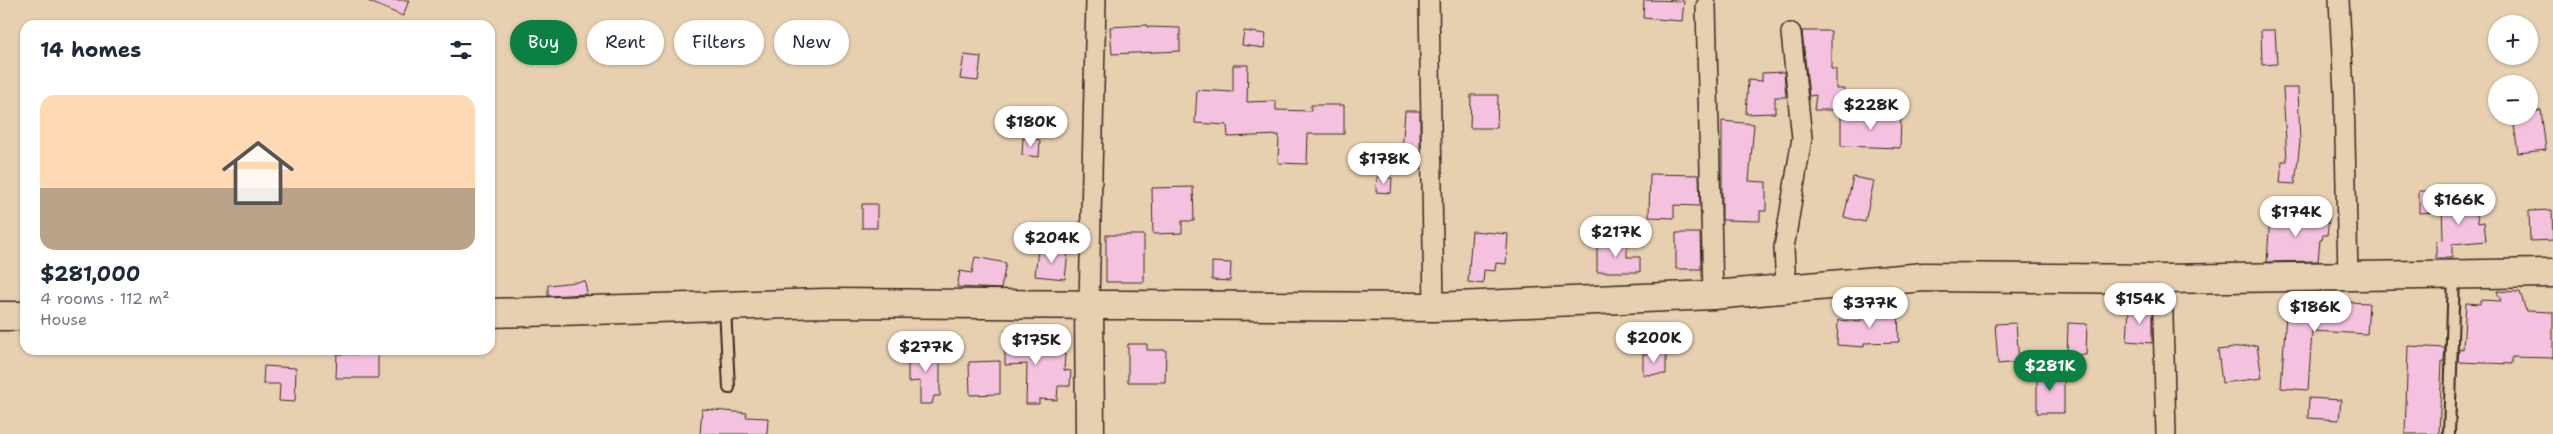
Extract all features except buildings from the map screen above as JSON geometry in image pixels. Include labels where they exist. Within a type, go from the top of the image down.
[{"type":"street","points":[[1090,434],[1090,304],[1096,0]]},
{"type":"street","points":[[1429,0],[1434,307]]},
{"type":"street","points":[[2339,0],[2344,93],[2348,277]]},
{"type":"street","points":[[1706,6],[1713,295]]},
{"type":"street","points":[[1786,288],[1784,248],[1802,138],[1791,32]]},
{"type":"street","points":[[495,313],[824,303],[1434,307],[1713,295],[1924,277],[2162,279],[2553,273]]},
{"type":"street","points":[[2162,279],[2166,434]]},
{"type":"street","points":[[0,316],[20,316]]},
{"type":"lane","points":[[2449,434],[2454,275]]},
{"type":"lane","points":[[725,306],[729,388]]}]
